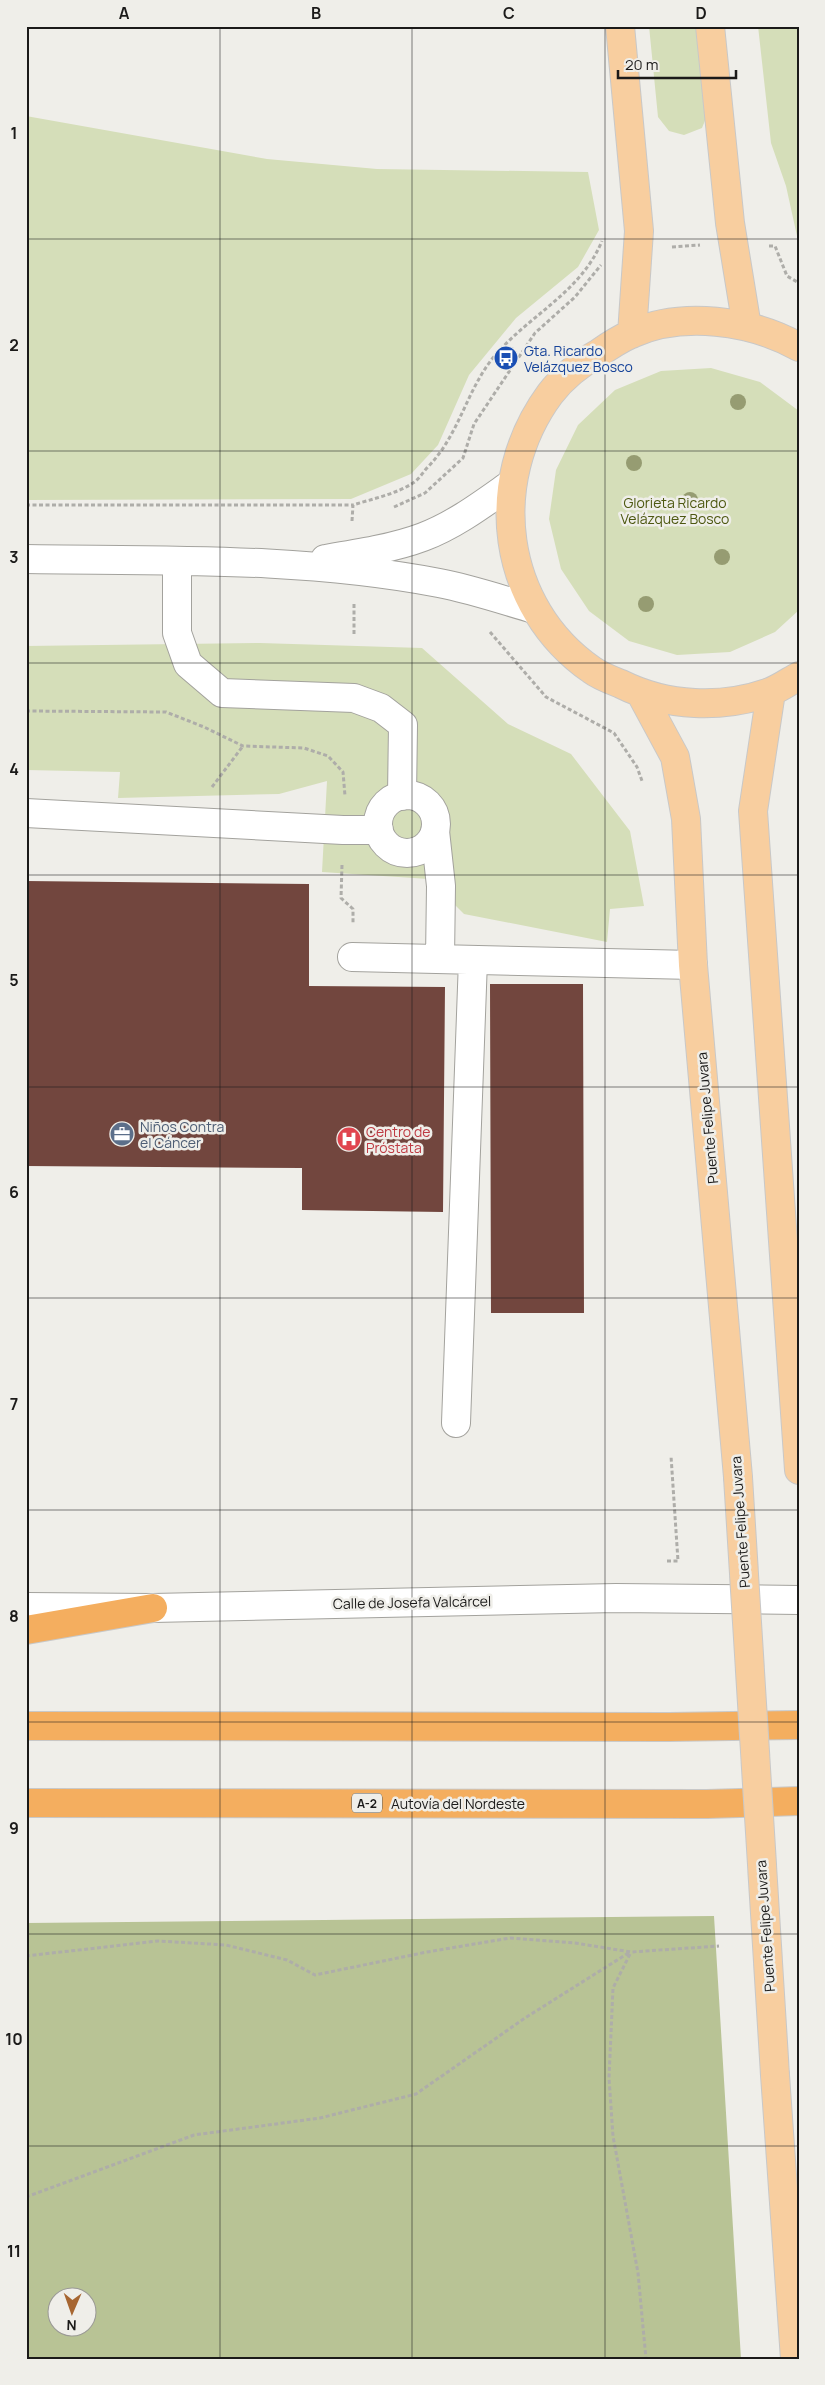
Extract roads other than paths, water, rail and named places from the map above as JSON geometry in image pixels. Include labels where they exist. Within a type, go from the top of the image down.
[{"type":"highway","points":[[26,1630],[153,1608]]},
{"type":"highway","points":[[26,1726],[669,1727],[799,1725]]},
{"type":"highway","name":"Autovía del Nordeste","points":[[26,1803],[707,1804],[799,1801]]},
{"type":"main road","points":[[620,26],[640,231],[632,334]]},
{"type":"main road","points":[[710,26],[733,242],[747,327]]},
{"type":"main road","points":[[799,347],[788,341],[747,327],[709,321],[670,323],[632,334],[580,364],[551,393],[534,419],[520,451],[511,484],[510,531],[518,570],[534,609],[560,643],[592,670],[641,694],[684,704],[728,702],[771,692],[799,676]]},
{"type":"main road","points":[[771,692],[753,811],[799,1470]]},
{"type":"main road","name":"Puente Felipe Juvara","points":[[641,694],[675,757],[686,820],[693,965],[738,1477],[775,2075],[795,2359]]},
{"type":"street","points":[[353,563],[382,547],[423,537],[473,511],[511,484]]},
{"type":"street","points":[[26,560],[177,561],[282,565],[353,563],[441,583],[534,609]]},
{"type":"street","points":[[177,561],[177,633],[188,664],[222,693],[354,698],[381,708],[403,725],[402,796]]},
{"type":"street","points":[[435,831],[424,847],[406,853],[388,846],[378,830],[378,820],[385,804],[402,796],[412,795],[421,798],[428,804],[436,821],[435,831],[441,886],[440,958]]},
{"type":"street","points":[[26,813],[343,830],[378,830]]},
{"type":"street","points":[[352,957],[693,965]]},
{"type":"street","points":[[456,1423],[473,960]]},
{"type":"street","name":"Calle de Josefa Valcárcel","points":[[26,1607],[153,1608],[616,1598],[799,1600]]},
{"type":"place","name":"Gta. Ricardo Velázquez Bosco","points":[[506,358]]},
{"type":"place","name":"Niños Contra el Cáncer","points":[[122,1134]]},
{"type":"place","name":"Centro de Próstata","points":[[349,1139]]},
{"type":"park label","name":"Glorieta Ricardo Velázquez Bosco","points":[[675,510]]}]
